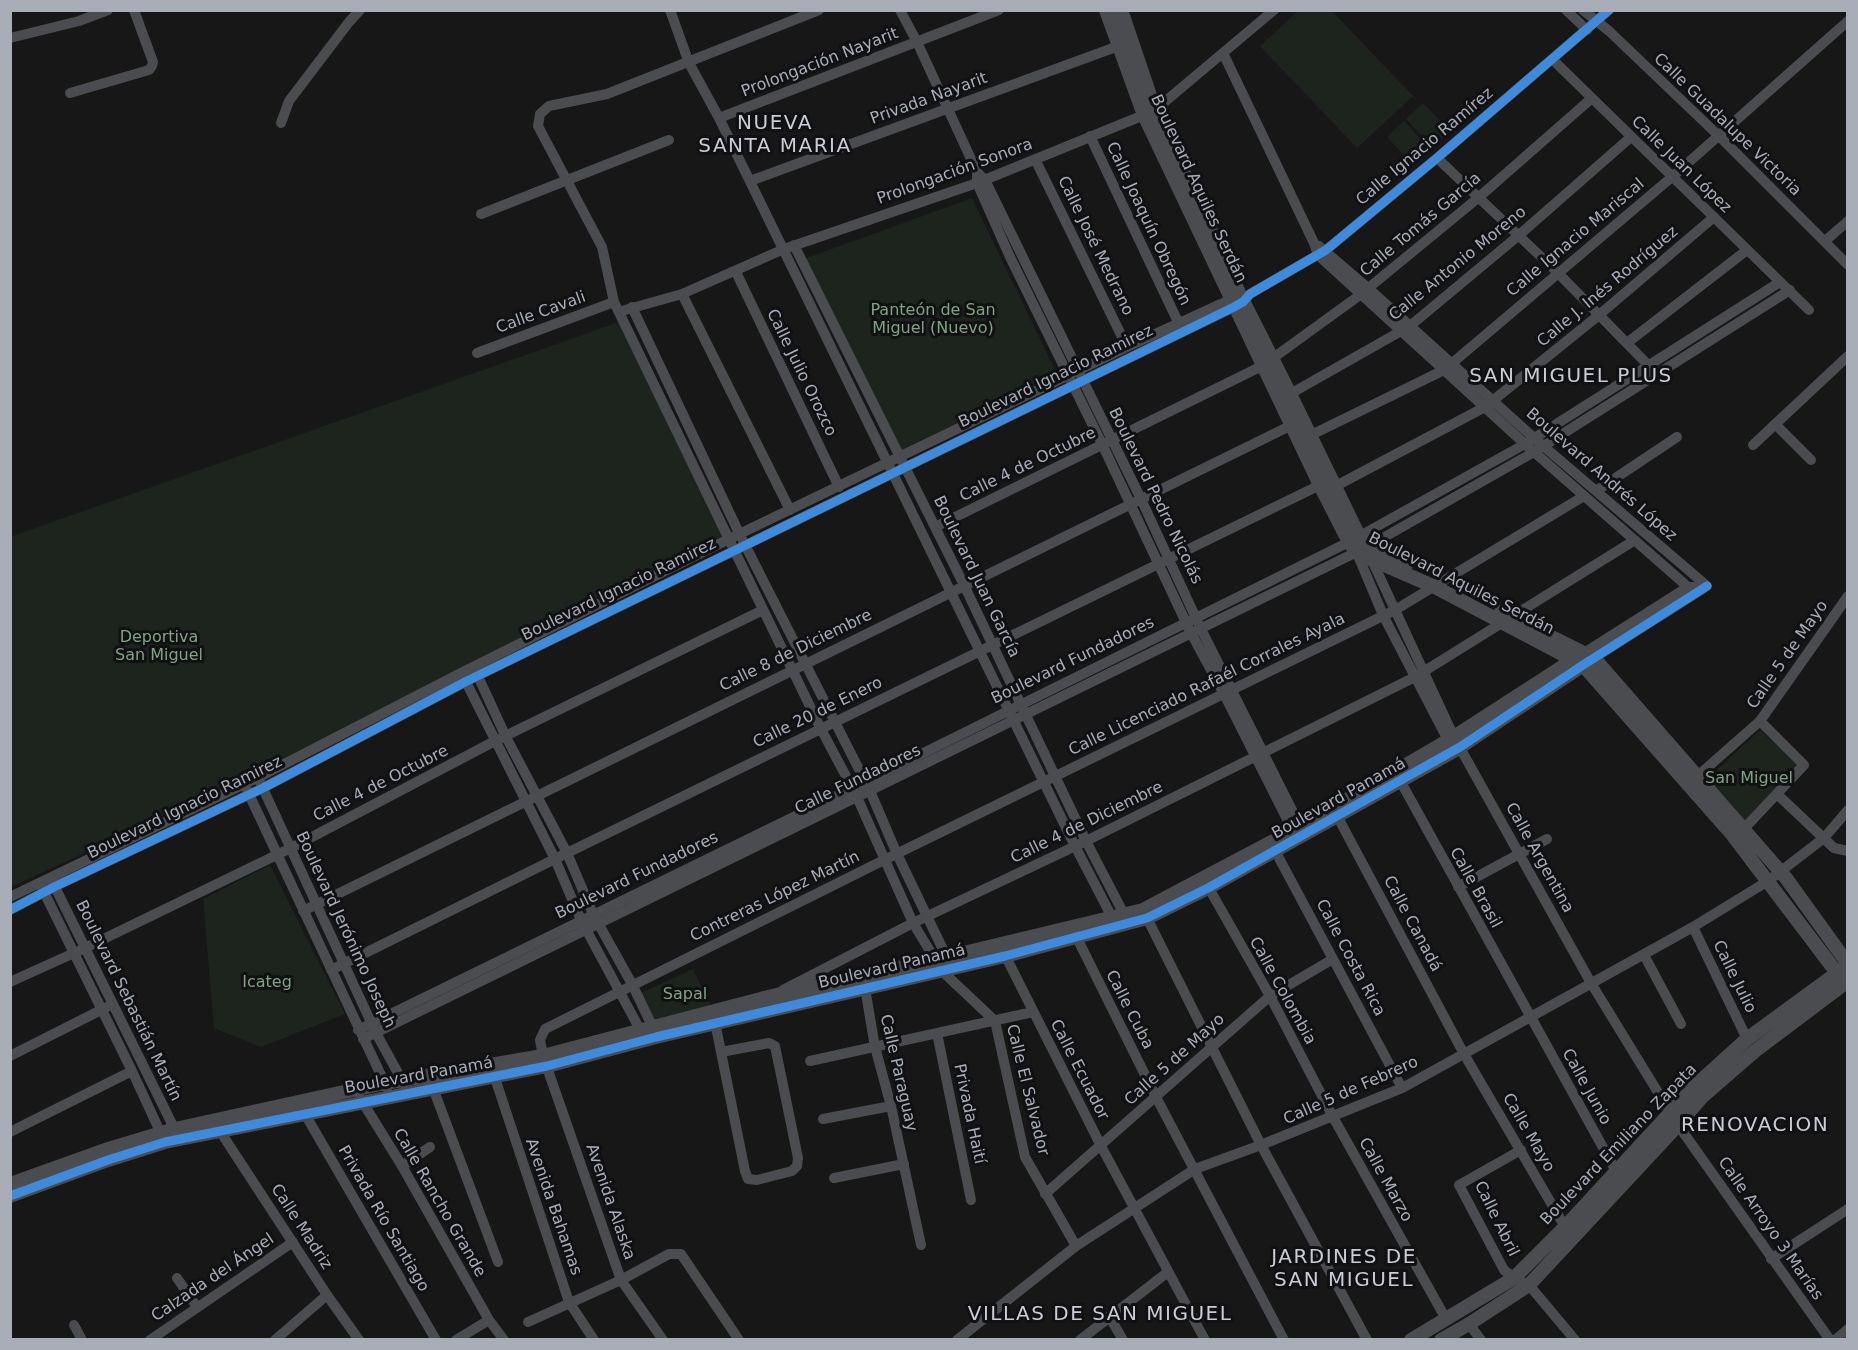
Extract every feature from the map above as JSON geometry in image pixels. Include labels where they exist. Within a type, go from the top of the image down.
[{"type":"street","points":[[10,38],[79,21],[108,10]]},
{"type":"street","points":[[70,93],[149,70],[153,62],[134,10]]},
{"type":"street","points":[[281,123],[289,101],[360,10]]},
{"type":"street","points":[[670,10],[689,63],[719,117],[750,181],[789,247]]},
{"type":"street","points":[[819,10],[607,94],[549,106],[540,114],[538,126],[602,247],[616,307],[821,729],[855,792],[913,923],[946,967]]},
{"type":"street","name":"Boulevard Pedro Nicolás","points":[[900,10],[980,179],[1010,257],[1108,443],[1141,499],[1169,559],[1194,626]]},
{"type":"street","name":"Prolongación Nayarit","points":[[719,117],[999,10]]},
{"type":"street","name":"Boulevard Aquiles Serdán","points":[[1106,10],[1125,44],[1150,113],[1240,300],[1267,363],[1305,438],[1334,487],[1361,548]]},
{"type":"street","name":"Boulevard Aquiles Serdán","points":[[1121,10],[1125,44]]},
{"type":"street","name":"Prolongación Sonora","points":[[616,307],[632,307],[682,294],[789,247],[1035,159],[1150,113],[1224,55],[1274,10]]},
{"type":"street","points":[[1566,10],[1587,30]]},
{"type":"street","name":"Calle Guadalupe Victoria","points":[[1583,10],[1609,31],[1719,136],[1848,265]]},
{"type":"street","name":"Calle Ignacio Ramírez","points":[[1240,300],[1322,253],[1437,158],[1609,10]]},
{"type":"street","name":"Calle Ignacio Mariscal","points":[[1305,438],[1448,366],[1672,177],[1848,21]]},
{"type":"street","name":"Privada Nayarit","points":[[750,181],[1125,44]]},
{"type":"street","name":"Boulevard Andrés López","points":[[1224,55],[1314,243],[1322,253],[1529,441],[1596,491],[1707,586]]},
{"type":"street","name":"Calle Juan López","points":[[1552,59],[1809,310]]},
{"type":"street","name":"Calle Tomás García","points":[[1267,363],[1364,291],[1478,198],[1592,98]]},
{"type":"street","name":"Calle Joaquín Obregón","points":[[1090,136],[1179,324]]},
{"type":"street","name":"Calle Antonio Moreno","points":[[1290,394],[1406,328],[1518,236],[1631,136]]},
{"type":"street","points":[[481,214],[669,140]]},
{"type":"street","points":[[1437,158],[1558,273],[1658,374]]},
{"type":"street","name":"Calle José Medrano","points":[[1035,159],[1128,347]]},
{"type":"street","name":"Calle J. Inés Rodríguez","points":[[1334,487],[1490,404],[1714,218]]},
{"type":"street","points":[[1825,241],[1848,221]]},
{"type":"street","name":"Boulevard Juan García","points":[[789,247],[903,462],[964,585],[1086,841],[1120,919]]},
{"type":"street","name":"Boulevard Juan García","points":[[789,247],[892,468],[1075,846],[1120,919]]},
{"type":"street","points":[[1627,343],[1747,250]]},
{"type":"street","name":"Calle Julio Orozco","points":[[736,272],[839,486]]},
{"type":"street","name":"Boulevard Fundadores","points":[[1361,548],[1780,282]]},
{"type":"street","name":"Boulevard Fundadores","points":[[868,786],[1021,703],[1361,548],[1539,449],[1790,290]]},
{"type":"street","points":[[682,294],[790,510]]},
{"type":"street","name":"Boulevard Ignacio Ramirez","points":[[1075,378],[1128,347],[1240,300]]},
{"type":"street","name":"Boulevard Ignacio Ramirez","points":[[476,671],[747,545],[903,462],[1240,300]]},
{"type":"street","name":"Calle Cavali","points":[[477,352],[616,307]]},
{"type":"street","points":[[632,307],[740,535],[868,786],[927,916],[946,967]]},
{"type":"street","points":[[1753,445],[1848,356]]},
{"type":"street","name":"Boulevard Aquiles Serdán","points":[[1267,363],[1290,394],[1297,422]]},
{"type":"street","name":"Calle 4 de Octubre","points":[[935,527],[1267,363]]},
{"type":"street","name":"Calle 8 de Diciembre","points":[[303,911],[1297,422]]},
{"type":"street","points":[[1775,424],[1811,460]]},
{"type":"street","points":[[1596,491],[1677,437]]},
{"type":"street","name":"Boulevard Aquiles Serdán","points":[[1305,438],[1320,485],[1361,548],[1439,584],[1583,659],[1739,833],[1781,872],[1846,975]]},
{"type":"street","name":"Boulevard Pedro Nicolás","points":[[1108,443],[1130,504],[1158,565],[1194,626]]},
{"type":"street","name":"Boulevard Andrés López","points":[[1539,449],[1584,496],[1689,588]]},
{"type":"street","name":"Boulevard Ignacio Ramirez","points":[[247,790],[259,777],[476,671],[729,539],[839,486],[892,468]]},
{"type":"street","name":"Calle 20 de Enero","points":[[331,970],[1320,485]]},
{"type":"street","points":[[1395,610],[1584,496]]},
{"type":"street","name":"Calle 4 de Diciembre","points":[[772,996],[927,916],[1086,841],[1419,675],[1635,540]]},
{"type":"street","points":[[1361,548],[1395,610],[1419,675]]},
{"type":"street","points":[[1361,548],[1383,615],[1419,675]]},
{"type":"street","points":[[1689,588],[1707,586]]},
{"type":"street","name":"Boulevard Panamá","points":[[1583,659],[1707,586]]},
{"type":"street","name":"Boulevard Panamá","points":[[359,1095],[391,1096],[406,1086],[545,1061],[714,1018],[865,988],[1145,914],[1273,847],[1454,743],[1689,588]]},
{"type":"street","name":"Calle 5 de Mayo","points":[[1693,780],[1760,721],[1848,597]]},
{"type":"street","name":"Calle 4 de Octubre","points":[[10,982],[291,848],[495,741],[763,610]]},
{"type":"street","name":"Calle Licenciado Rafaél Corrales Ayala","points":[[1044,782],[1395,610]]},
{"type":"street","points":[[1194,626],[1298,833]]},
{"type":"street","name":"Calle Fundadores","points":[[361,1034],[855,792],[1014,720],[1194,626]]},
{"type":"street","points":[[476,671],[506,737],[567,853],[596,918],[632,984],[649,1033]]},
{"type":"street","name":"Calle Argentina","points":[[1419,675],[1454,743],[1521,854],[1591,983]]},
{"type":"street","points":[[464,677],[555,859],[584,924],[620,990],[649,1033]]},
{"type":"street","name":"Boulevard Ignacio Ramirez","points":[[10,897],[47,885],[247,790],[263,788],[464,677]]},
{"type":"street","points":[[1739,833],[1778,795],[1804,765],[1760,721]]},
{"type":"street","name":"Calle Brasil","points":[[1397,776],[1530,1018]]},
{"type":"street","name":"Boulevard Jerónimo Joseph","points":[[259,777],[374,1028],[406,1086]]},
{"type":"street","name":"Contreras López Martín","points":[[545,1061],[540,1040],[545,1029],[1044,782]]},
{"type":"street","name":"Boulevard Jerónimo Joseph","points":[[247,790],[391,1096]]},
{"type":"street","points":[[1778,795],[1834,848],[1848,851]]},
{"type":"street","name":"Calle 5 de Febrero","points":[[957,1340],[1076,1246],[1195,1169],[1333,1117],[1402,1088],[1530,1018],[1693,927],[1768,881],[1824,838],[1848,810]]},
{"type":"street","name":"Calle Canadá","points":[[1335,812],[1464,1054]]},
{"type":"street","name":"Boulevard Aquiles Serdán","points":[[1739,833],[1768,881],[1846,975]]},
{"type":"street","points":[[1458,887],[1547,839]]},
{"type":"street","name":"Calle Costa Rica","points":[[1273,847],[1402,1088]]},
{"type":"street","name":"Calle Colombia","points":[[1206,884],[1270,996],[1333,1117]]},
{"type":"street","name":"Boulevard Ignacio Ramirez","points":[[10,910],[47,885]]},
{"type":"street","name":"Boulevard Sebastián Martín","points":[[47,885],[85,948],[113,1004],[170,1136]]},
{"type":"street","name":"Boulevard Sebastián Martín","points":[[47,885],[74,953],[101,1009],[132,1071],[170,1136]]},
{"type":"street","points":[[1145,914],[1261,1145],[1367,1340]]},
{"type":"street","name":"Calle Julio","points":[[1693,927],[1747,1039]]},
{"type":"street","name":"Calle Cuba","points":[[1075,933],[1156,1097],[1284,1340]]},
{"type":"street","name":"Calle Ecuador","points":[[1002,950],[1101,1146],[1205,1340]]},
{"type":"street","points":[[1644,955],[1681,1024]]},
{"type":"street","name":"Calle 5 de Mayo","points":[[1045,1194],[1270,996],[1333,959]]},
{"type":"street","name":"Boulevard Panamá","points":[[714,1018],[772,996],[946,967]]},
{"type":"street","name":"Calle El Salvador","points":[[946,967],[995,1020],[1025,1157],[1076,1246]]},
{"type":"street","name":"Boulevard Emiliano Zapata","points":[[1411,1340],[1514,1278],[1565,1227],[1696,1085],[1747,1039],[1846,975]]},
{"type":"street","name":"Boulevard Emiliano Zapata","points":[[1442,1340],[1529,1285],[1678,1125],[1702,1096],[1846,975]]},
{"type":"street","name":"Calle Arroyo 3 Marías","points":[[1591,983],[1678,1125],[1830,1340]]},
{"type":"street","name":"Calle Paraguay","points":[[865,988],[875,1047],[891,1106],[921,1245]]},
{"type":"street","points":[[10,1056],[113,1004]]},
{"type":"street","points":[[810,1061],[1033,1012]]},
{"type":"street","points":[[714,1018],[745,1171],[748,1179],[757,1180],[792,1172],[797,1166],[798,1158],[775,1046],[769,1043],[721,1052]]},
{"type":"street","name":"Calle Junio","points":[[1530,1018],[1616,1171]]},
{"type":"street","name":"Privada Haití","points":[[937,1033],[971,1200]]},
{"type":"street","name":"Calle Mayo","points":[[1464,1054],[1565,1227]]},
{"type":"street","name":"Avenida Alaska","points":[[545,1061],[621,1280],[663,1340]]},
{"type":"street","points":[[10,1132],[132,1071]]},
{"type":"street","name":"Boulevard Panamá","points":[[10,1184],[105,1150],[359,1095],[385,1083],[434,1088],[492,1072]]},
{"type":"street","name":"Avenida Bahamas","points":[[492,1072],[569,1302],[594,1340]]},
{"type":"street","points":[[434,1088],[498,1262]]},
{"type":"street","name":"Calle Rancho Grande","points":[[359,1095],[489,1320],[504,1340]]},
{"type":"street","points":[[823,1119],[891,1106]]},
{"type":"street","name":"Privada Río Santiago","points":[[302,1108],[436,1340]]},
{"type":"street","name":"Calle Marzo","points":[[1333,1117],[1446,1319]]},
{"type":"street","name":"Calle Madriz","points":[[216,1126],[359,1340]]},
{"type":"street","name":"Boulevard Panamá","points":[[10,1196],[170,1136]]},
{"type":"street","points":[[402,1166],[430,1147]]},
{"type":"street","name":"Calle Abril","points":[[1521,1150],[1459,1185],[1504,1270],[1529,1285],[1575,1340]]},
{"type":"street","points":[[834,1178],[904,1164]]},
{"type":"street","points":[[1771,1259],[1848,1209]]},
{"type":"street","name":"Calzada del Ángel","points":[[150,1340],[293,1242]]},
{"type":"street","points":[[528,1322],[621,1280],[669,1254],[681,1254],[739,1340]]},
{"type":"street","points":[[1080,1340],[1168,1272]]},
{"type":"street","points":[[177,1278],[197,1308]]},
{"type":"street","points":[[275,1340],[327,1295]]},
{"type":"street","points":[[1109,1316],[1123,1340]]},
{"type":"street","points":[[456,1340],[489,1320]]},
{"type":"street","points":[[1468,1324],[1481,1340]]},
{"type":"street","points":[[74,1325],[82,1340]]},
{"type":"street","points":[[1835,1340],[1848,1329]]},
{"type":"green space","points":[[1299,10],[1332,11],[1413,96],[1357,148],[1260,46]]},
{"type":"green space","points":[[1423,103],[1450,131],[1433,147],[1406,119]]},
{"type":"green space","points":[[1404,121],[1430,149],[1413,165],[1387,137]]},
{"type":"green space","name":"Panteón de San Miguel (Nuevo)","points":[[972,198],[1058,376],[902,454],[804,259]]},
{"type":"green space","name":"Deportiva San Miguel","points":[[619,322],[727,539],[241,780],[11,887],[10,537]]},
{"type":"green space","name":"San Miguel","points":[[1760,730],[1799,765],[1744,824],[1706,780]]},
{"type":"green space","name":"Icateg","points":[[270,865],[345,1014],[261,1047],[214,1028],[203,899]]},
{"type":"green space","name":"Sapal","points":[[693,969],[712,1009],[656,1023],[641,993]]},
{"type":"cycle path","points":[[10,910],[263,788],[467,681],[1243,302],[1250,294],[1326,250],[1609,10]]},
{"type":"cycle path","points":[[10,1196],[165,1142],[547,1066],[656,1037],[1005,956],[1147,918],[1208,888],[1460,747],[1707,586]]},
{"type":"district","name":"NUEVA SANTA MARIA","points":[[775,136]]},
{"type":"district","name":"SAN MIGUEL PLUS","points":[[1571,377]]},
{"type":"district","name":"RENOVACION","points":[[1755,1126]]},
{"type":"district","name":"JARDINES DE SAN MIGUEL","points":[[1344,1270]]},
{"type":"district","name":"VILLAS DE SAN MIGUEL","points":[[1100,1315]]}]
